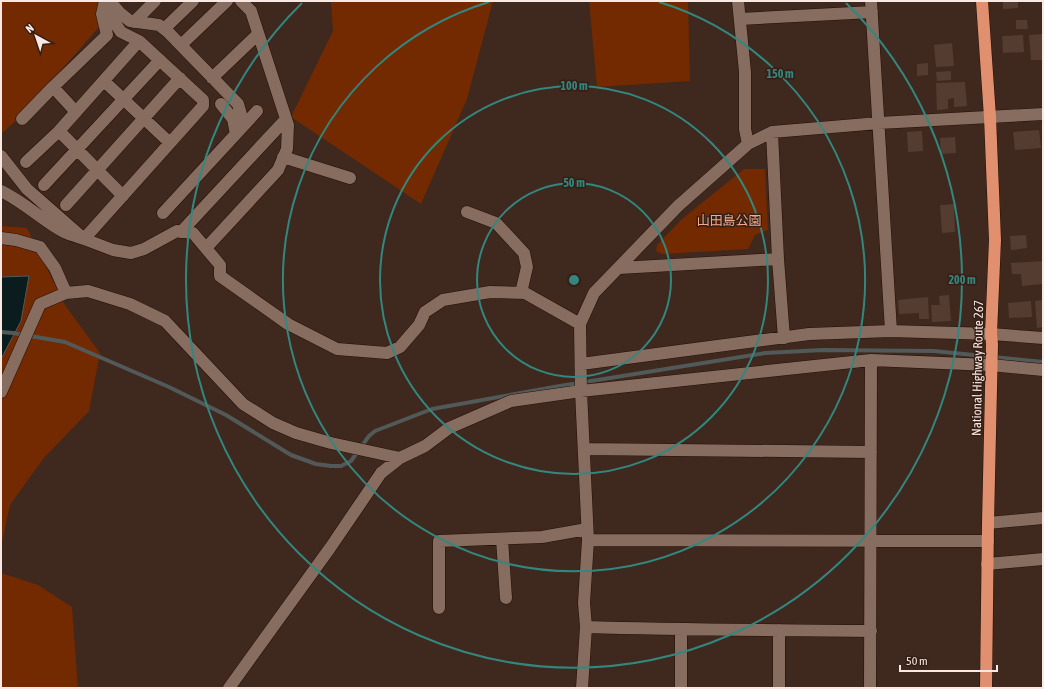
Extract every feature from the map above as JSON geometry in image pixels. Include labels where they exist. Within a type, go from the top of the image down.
[{"type":"highway","name":"National Highway Route 267","points":[[982,1],[990,117],[995,240],[991,339],[986,688]]},
{"type":"street","points":[[134,22],[155,1]]},
{"type":"street","points":[[164,29],[193,1]]},
{"type":"street","points":[[181,46],[227,1]]},
{"type":"street","points":[[206,248],[278,170],[287,149],[288,125],[251,11],[241,1]]},
{"type":"street","points":[[738,1],[745,72],[746,129],[748,144]]},
{"type":"street","points":[[112,2],[120,13],[130,20],[134,22],[159,25],[164,29],[238,104],[240,129]]},
{"type":"street","points":[[84,239],[203,106],[203,100],[139,41],[121,32],[112,19],[112,2]]},
{"type":"street","points":[[22,119],[106,35],[102,14],[112,2]]},
{"type":"street","points":[[740,19],[871,6],[891,331]]},
{"type":"street","points":[[212,78],[258,34]]},
{"type":"street","points":[[26,162],[59,131],[139,41]]},
{"type":"street","points":[[44,184],[160,60]]},
{"type":"street","points":[[66,205],[180,78]]},
{"type":"street","points":[[104,80],[170,143]]},
{"type":"street","points":[[53,87],[76,112]]},
{"type":"street","points":[[221,104],[240,129]]},
{"type":"street","points":[[163,213],[257,111]]},
{"type":"street","points":[[582,688],[586,627],[584,603],[588,535],[581,391],[580,324],[594,293],[678,206],[748,144],[772,132],[879,123],[1043,114]]},
{"type":"street","points":[[181,232],[286,119]]},
{"type":"street","points":[[59,131],[123,196]]},
{"type":"street","points":[[772,132],[778,259],[784,338]]},
{"type":"street","points":[[1,156],[27,188],[84,239]]},
{"type":"street","points":[[283,157],[350,178]]},
{"type":"street","points":[[1,191],[16,198],[44,220],[65,233],[112,250],[130,253],[144,249],[177,231],[193,233],[220,265],[220,276],[288,324],[337,349],[387,353],[400,347],[419,325],[425,312],[443,300],[490,292],[525,293],[580,324]]},
{"type":"street","points":[[467,212],[496,223],[524,254],[527,267],[522,293]]},
{"type":"street","points":[[1,238],[16,240],[40,247],[55,268],[66,293]]},
{"type":"street","points":[[619,268],[778,259]]},
{"type":"street","points":[[1,392],[40,304],[66,293],[88,291],[130,304],[165,321],[243,404],[273,423],[296,433],[331,443],[400,458]]},
{"type":"street","points":[[581,369],[809,334],[891,331],[991,339],[1043,338]]},
{"type":"street","points":[[229,688],[330,548],[381,473],[400,458],[425,446],[449,428],[511,401],[581,391],[871,360],[991,363],[1043,370]]},
{"type":"street","points":[[870,688],[871,360]]},
{"type":"street","points":[[584,449],[871,452]]},
{"type":"street","points":[[988,523],[1043,518]]},
{"type":"street","points":[[439,608],[439,541],[588,535],[870,541],[988,541]]},
{"type":"street","points":[[502,539],[506,598]]},
{"type":"street","points":[[987,564],[1043,559]]},
{"type":"street","points":[[586,627],[681,630],[871,631]]},
{"type":"street","points":[[681,630],[681,688]]},
{"type":"street","points":[[779,630],[779,688]]},
{"type":"green space","points":[[1,1],[122,1],[18,119],[1,134]]},
{"type":"green space","points":[[331,1],[493,1],[467,99],[421,204],[291,117],[333,31]]},
{"type":"green space","points":[[589,1],[688,1],[690,81],[597,87]]},
{"type":"green space","name":"山田島公園","points":[[744,169],[765,169],[768,230],[755,235],[748,249],[662,254],[656,251],[657,245],[682,219]]},
{"type":"green space","points":[[1,226],[27,228],[65,305],[100,353],[89,411],[43,459],[10,505],[1,547],[1,359],[21,321],[29,276],[1,277]]},
{"type":"green space","points":[[1,573],[38,585],[72,607],[78,688],[1,688]]},
{"type":"shaded area","points":[[29,276],[21,321],[1,359],[1,277]]},
{"type":"building","points":[[1003,1],[1018,1],[1018,8],[1003,9]]},
{"type":"building","points":[[1016,20],[1027,20],[1028,29],[1016,29]]},
{"type":"building","points":[[1043,34],[1043,60],[1031,60],[1029,35]]},
{"type":"building","points":[[1023,35],[1024,52],[1003,53],[1002,36]]},
{"type":"building","points":[[952,43],[954,66],[936,67],[934,45]]},
{"type":"building","points":[[928,63],[928,75],[917,76],[917,64]]},
{"type":"building","points":[[951,71],[951,80],[937,81],[936,72]]},
{"type":"building","points":[[965,82],[967,106],[954,107],[954,98],[948,99],[948,109],[937,110],[936,83]]},
{"type":"building","points":[[1039,130],[1041,148],[1015,150],[1013,132]]},
{"type":"building","points":[[922,131],[923,151],[908,152],[907,132]]},
{"type":"building","points":[[955,137],[956,153],[941,154],[940,138]]},
{"type":"building","points":[[956,204],[956,209],[954,209],[955,232],[942,233],[940,205]]},
{"type":"building","points":[[1026,235],[1027,248],[1011,250],[1010,236]]},
{"type":"building","points":[[1043,261],[1043,284],[1022,286],[1021,274],[1012,274],[1011,263]]},
{"type":"building","points":[[949,295],[951,321],[932,322],[931,305],[940,305],[939,296]]},
{"type":"building","points":[[928,297],[929,319],[919,319],[919,313],[899,314],[898,300]]},
{"type":"building","points":[[1043,300],[1043,327],[1037,328],[1035,301]]},
{"type":"building","points":[[1031,301],[1032,317],[1009,318],[1008,303]]},
{"type":"waterway","points":[[1,332],[65,342],[169,387],[226,415],[291,455],[316,464],[331,466],[341,466],[351,461],[369,436],[375,431],[432,409],[560,386],[765,353],[823,350],[934,351],[1043,362]]}]
